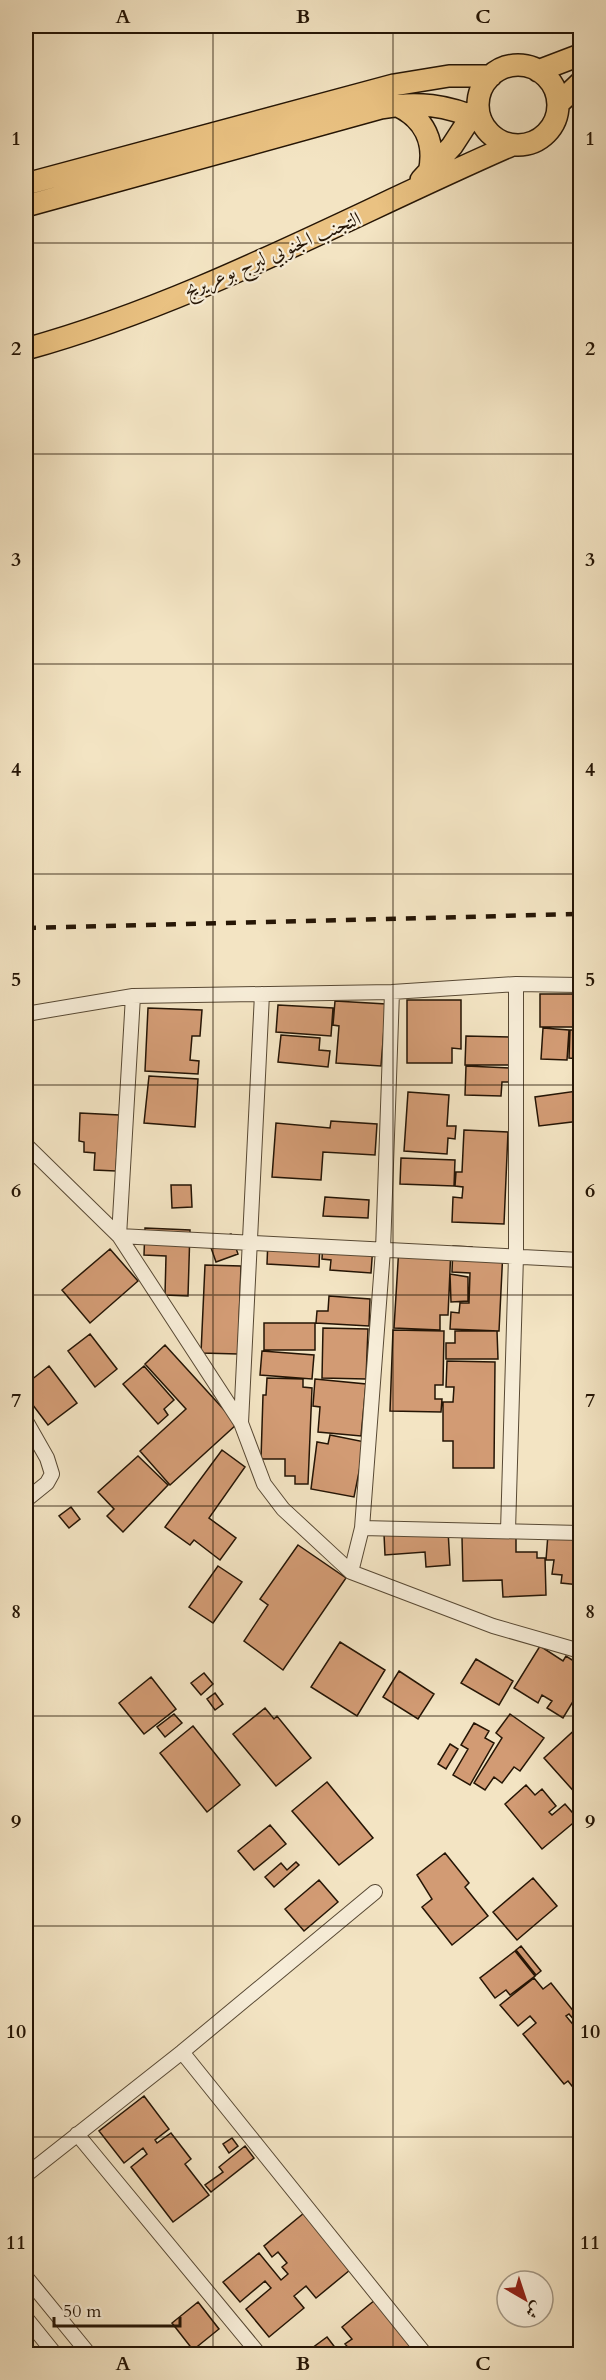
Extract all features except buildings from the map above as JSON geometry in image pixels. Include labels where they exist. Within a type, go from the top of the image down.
[{"type":"highway","points":[[538,71],[580,55]]},
{"type":"highway","points":[[26,206],[331,120],[396,105],[434,105],[477,114],[493,137],[512,145],[524,145],[544,135],[556,116],[558,104],[552,85],[538,71],[519,65],[508,66],[490,76],[483,85],[477,114],[429,173],[405,194]]},
{"type":"highway","points":[[26,184],[394,85],[449,76],[490,76]]},
{"type":"highway","points":[[558,104],[580,83]]},
{"type":"highway","points":[[396,105],[416,117],[429,137],[432,149],[429,173]]},
{"type":"highway","name":"التجنب الجنوبي لبرج بوعريريج","points":[[26,349],[103,324],[237,271],[313,239],[512,145]]},
{"type":"street","points":[[26,1014],[133,996],[392,992],[516,984],[580,985]]},
{"type":"street","points":[[508,1531],[516,1256],[516,984]]},
{"type":"street","points":[[351,1572],[362,1528],[383,1250],[392,992]]},
{"type":"street","points":[[241,1423],[262,994]]},
{"type":"street","points":[[119,1236],[133,996]]},
{"type":"street","points":[[26,1144],[119,1236],[241,1423],[264,1484],[283,1509],[351,1572],[493,1626],[580,1651]]},
{"type":"street","points":[[119,1236],[580,1260]]},
{"type":"street","points":[[26,1421],[52,1474],[47,1483],[26,1500]]},
{"type":"street","points":[[362,1528],[580,1533]]},
{"type":"street","points":[[26,2175],[182,2052],[375,1892]]},
{"type":"street","points":[[182,2052],[424,2355]]},
{"type":"street","points":[[77,2134],[259,2355]]},
{"type":"street","points":[[26,2277],[89,2355]]},
{"type":"street","points":[[26,2318],[55,2355]]},
{"type":"railway","points":[[26,928],[580,914]]}]
